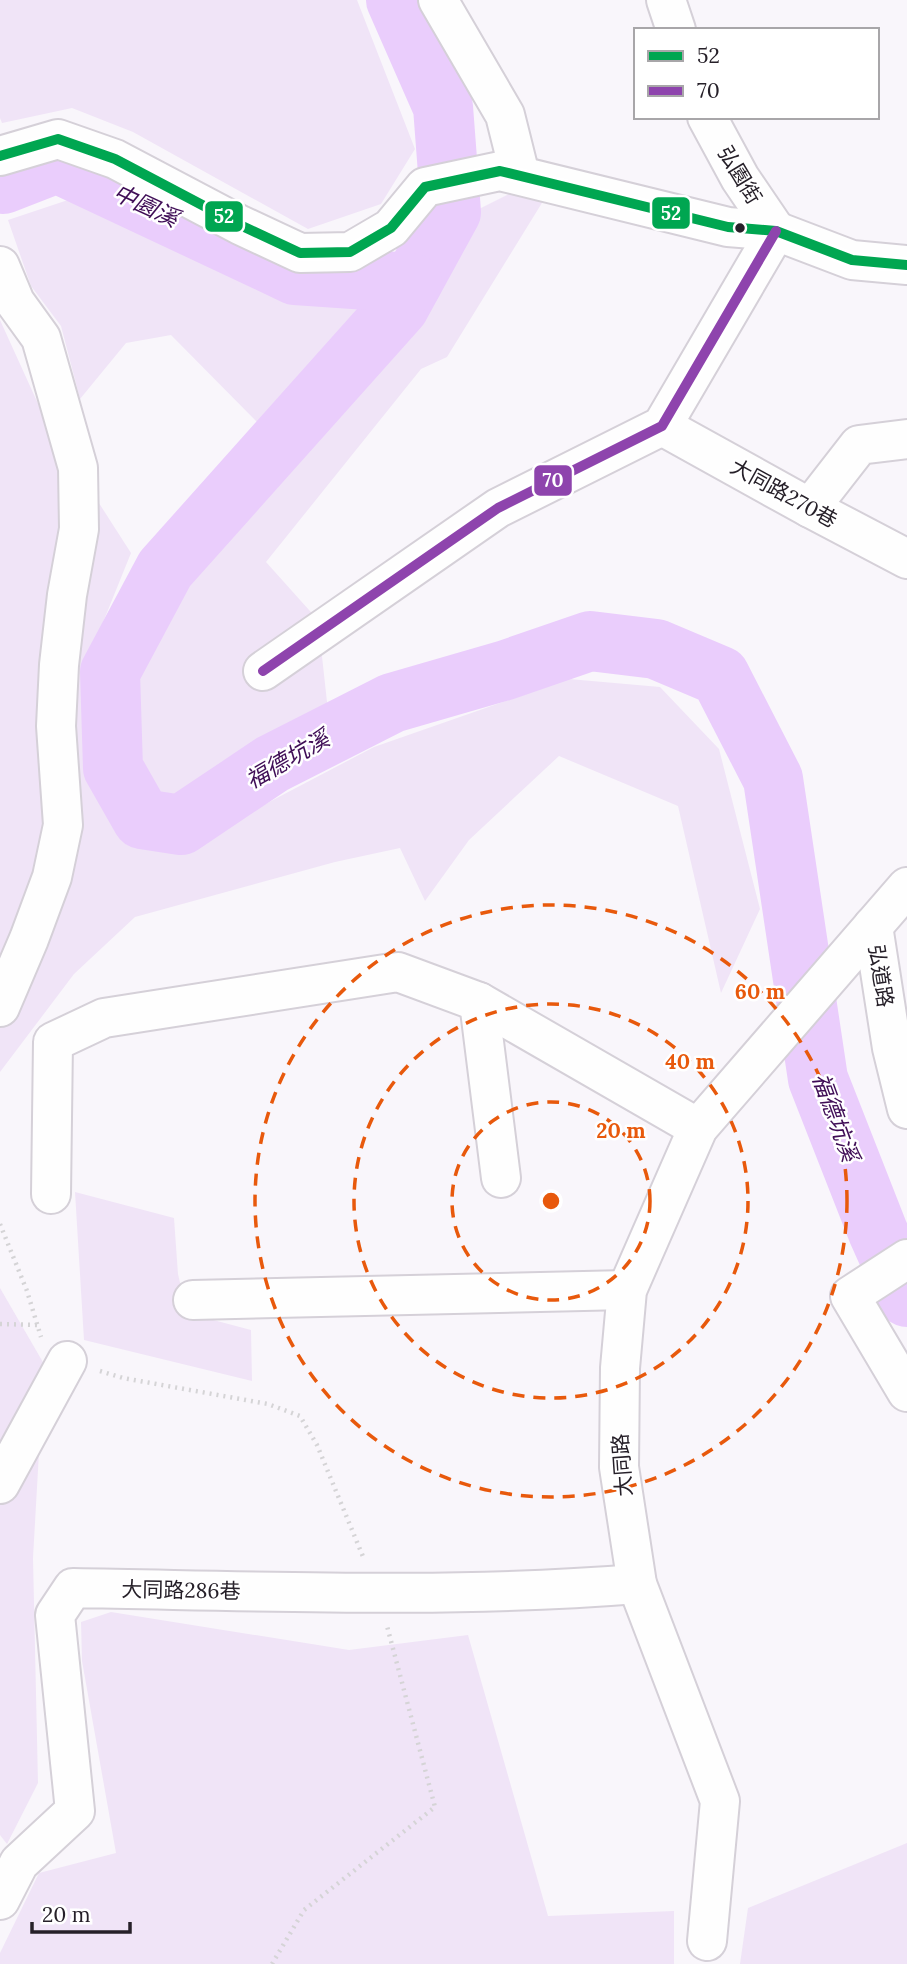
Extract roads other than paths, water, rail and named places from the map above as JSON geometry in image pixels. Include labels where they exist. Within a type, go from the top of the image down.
[{"type":"street","points":[[438,0],[505,115],[510,173]]},
{"type":"street","points":[[666,0],[675,28]]},
{"type":"street","name":"弘園街","points":[[708,119],[740,178],[776,231]]},
{"type":"street","points":[[0,156],[58,139],[115,159],[240,225],[300,253],[350,252],[391,228],[425,187],[510,173],[728,227],[776,231],[852,260],[907,265]]},
{"type":"street","points":[[263,671],[498,508],[662,426],[776,231]]},
{"type":"street","points":[[0,266],[8,305],[41,338],[78,468],[79,529],[67,595],[59,665],[56,726],[63,825],[52,877],[0,1007]]},
{"type":"street","name":"大同路270巷","points":[[662,426],[907,559]]},
{"type":"street","points":[[810,508],[859,445],[907,439]]},
{"type":"street","points":[[873,926],[907,887]]},
{"type":"street","name":"大同路","points":[[707,1941],[720,1801],[637,1584],[619,1467],[620,1368],[627,1290],[698,1128],[873,926]]},
{"type":"street","name":"弘道路","points":[[873,926],[892,1048],[907,1109]]},
{"type":"street","points":[[51,1194],[53,1042],[104,1018],[398,972],[479,1002],[698,1128]]},
{"type":"street","points":[[479,1002],[502,1178]]},
{"type":"street","points":[[907,1259],[849,1296],[907,1392]]},
{"type":"street","points":[[193,1300],[627,1290]]},
{"type":"street","points":[[0,1484],[67,1361]]},
{"type":"street","name":"大同路286巷","points":[[0,1900],[19,1863],[75,1811],[55,1615],[73,1588],[378,1594],[579,1589],[637,1584]]},
{"type":"waterway","name":"福德坑溪","points":[[396,0],[443,107],[451,212],[399,307],[165,569],[110,672],[113,768],[142,819],[181,825],[272,764],[392,703],[506,670],[590,641],[656,649],[720,676],[773,779],[818,1079],[878,1232],[907,1297]]},
{"type":"waterway","name":"中園溪","points":[[3,184],[57,163],[295,275],[412,283]]}]
